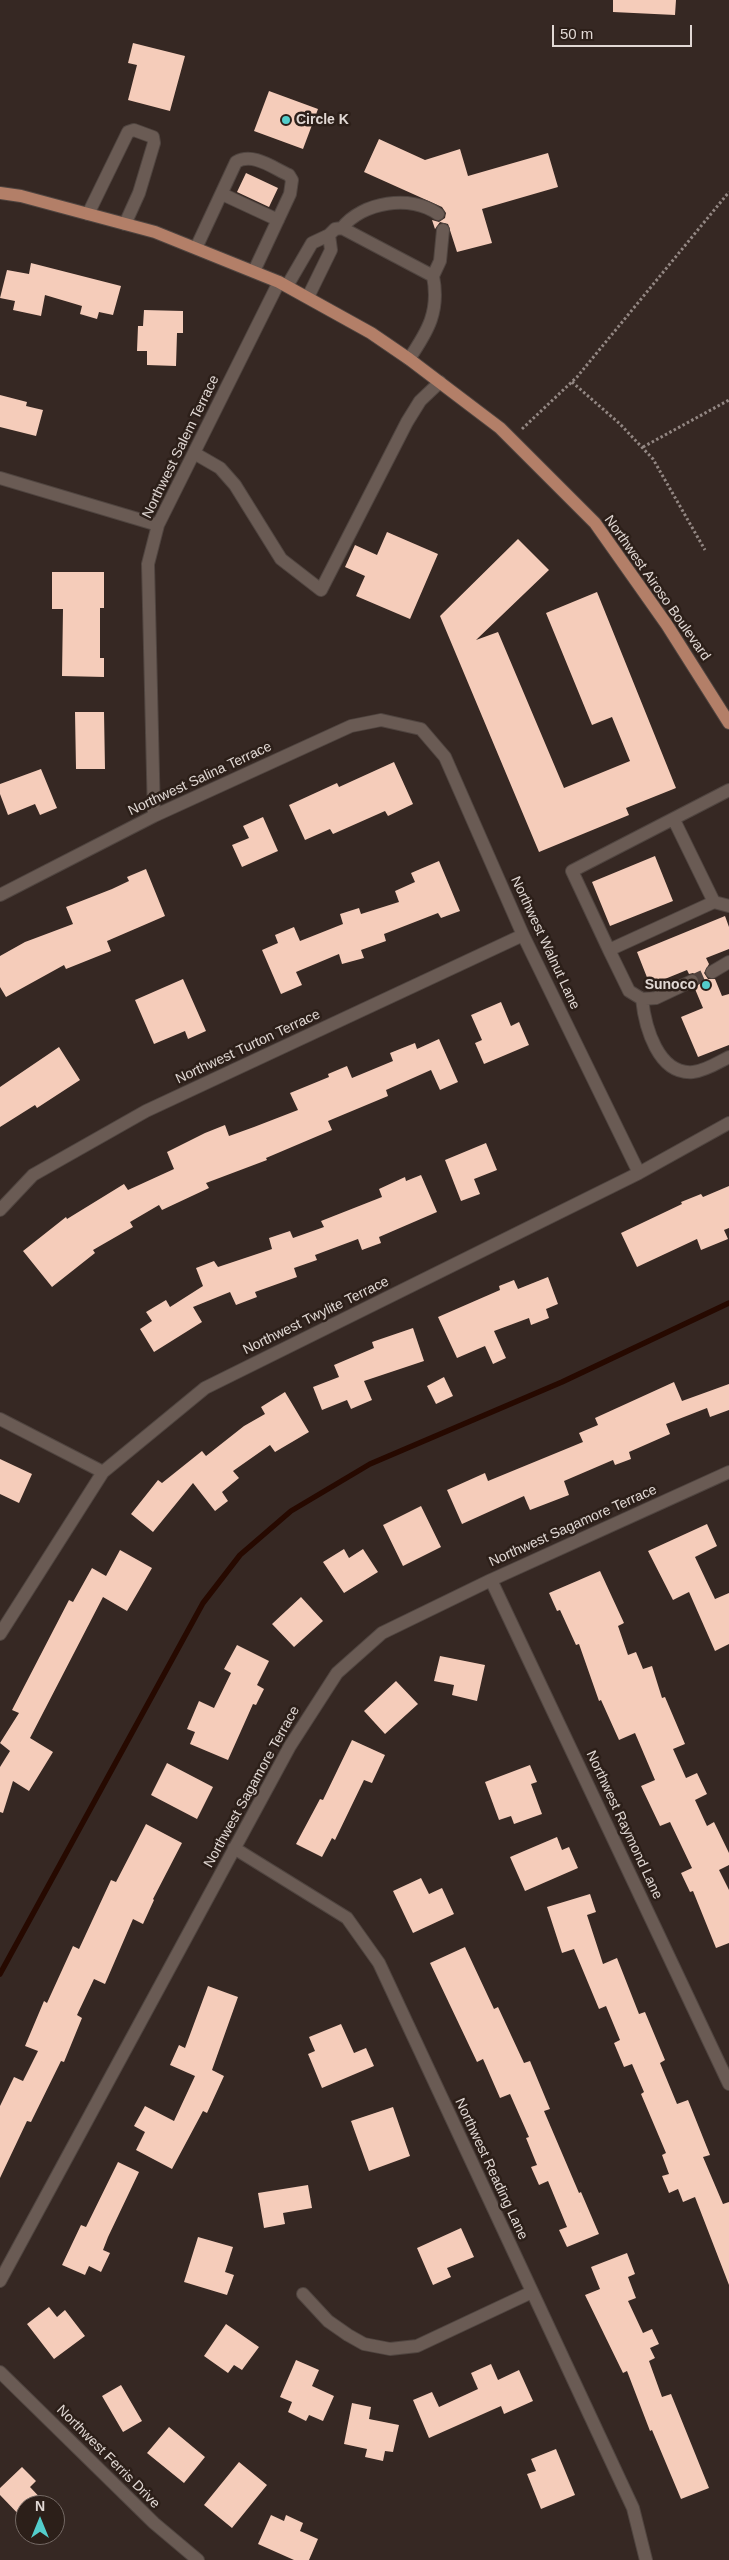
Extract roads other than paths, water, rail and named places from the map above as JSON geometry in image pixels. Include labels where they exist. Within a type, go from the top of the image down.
[{"type":"main road","name":"Northwest Airoso Boulevard","points":[[0,193],[21,196],[155,232],[254,271],[283,284],[371,333],[409,359],[510,439],[595,523],[668,625],[729,723]]},
{"type":"street","points":[[88,214],[128,132],[134,130],[153,137],[154,143],[139,193],[125,224]]},
{"type":"street","points":[[196,248],[236,162],[248,158],[256,159],[289,175],[292,180],[290,194],[254,271]]},
{"type":"street","points":[[222,194],[278,220]]},
{"type":"street","name":"Northwest Salem Terrace","points":[[154,816],[148,564],[158,526],[194,453],[283,284],[312,243],[329,235],[335,229],[342,228],[350,217],[368,208],[415,204],[424,206],[438,214]]},
{"type":"street","points":[[342,228],[433,276]]},
{"type":"street","points":[[409,359],[427,332],[432,319],[435,288],[433,276],[440,261],[443,230]]},
{"type":"street","points":[[308,298],[331,250],[329,235]]},
{"type":"street","points":[[194,453],[220,468],[235,486],[281,559],[321,590],[407,422],[420,401],[440,382]]},
{"type":"street","points":[[0,478],[158,526]]},
{"type":"street","name":"Northwest Salina Terrace","points":[[0,895],[154,816],[351,726],[381,720],[421,729]]},
{"type":"street","name":"Northwest Walnut Lane","points":[[421,729],[445,756],[523,935],[639,1173]]},
{"type":"street","points":[[692,981],[656,998],[642,1000],[629,991],[572,871],[729,790]]},
{"type":"street","points":[[674,820],[714,902]]},
{"type":"street","points":[[609,950],[714,902],[729,906]]},
{"type":"street","name":"Northwest Turton Terrace","points":[[0,1210],[33,1175],[146,1111],[523,935]]},
{"type":"street","points":[[712,972],[729,962]]},
{"type":"street","points":[[642,1000],[648,1030],[666,1063],[679,1071],[694,1072],[729,1057]]},
{"type":"street","name":"Northwest Twylite Terrace","points":[[0,1634],[103,1472],[205,1388],[639,1173],[729,1123]]},
{"type":"street","points":[[0,1419],[103,1472]]},
{"type":"street","name":"Northwest Sagamore Terrace","points":[[0,2281],[290,1746],[337,1673],[382,1633],[491,1580],[729,1472]]},
{"type":"street","name":"Northwest Raymond Lane","points":[[491,1580],[729,2084]]},
{"type":"street","name":"Northwest Reading Lane","points":[[234,1848],[347,1918],[379,1963],[633,2508],[646,2560]]},
{"type":"street","points":[[303,2294],[328,2321],[348,2336],[364,2344],[390,2349],[417,2346],[532,2292]]},
{"type":"street","name":"Northwest Ferris Drive","points":[[0,2372],[154,2523],[198,2560]]},
{"type":"waterway","points":[[0,1974],[203,1603],[240,1555],[291,1511],[370,1464],[562,1382],[729,1303]]},
{"type":"tunnel","points":[[692,981],[712,972]]},
{"type":"place","name":"Circle K","points":[[286,120]]},
{"type":"place","name":"Sunoco","points":[[706,985]]}]
